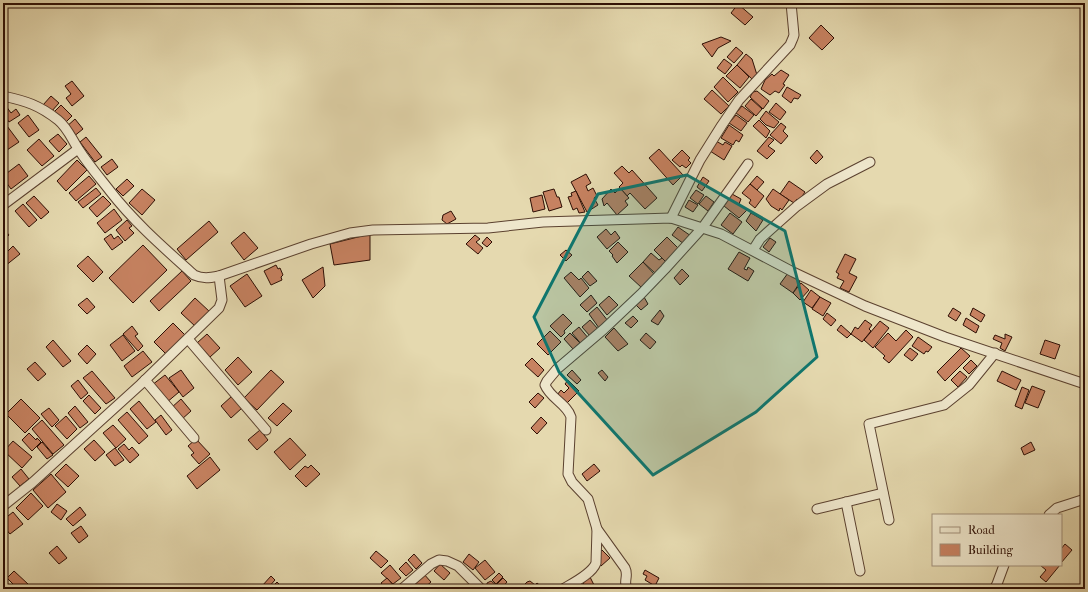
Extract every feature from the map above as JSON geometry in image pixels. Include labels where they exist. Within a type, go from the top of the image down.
[{"type":"street","points":[[671,218],[700,160],[722,125],[740,100],[792,42],[794,35],[791,3]]},
{"type":"street","points":[[3,96],[34,104],[58,120],[65,128],[78,149],[128,212],[172,256],[194,275],[201,278],[219,276],[311,244],[373,230],[488,228],[544,222],[671,218],[722,234],[832,291],[865,306],[945,337],[1085,384]]},
{"type":"street","points":[[3,205],[78,149]]},
{"type":"street","points":[[753,250],[760,239],[797,206],[827,184],[870,162]]},
{"type":"street","points":[[563,589],[594,567],[596,563],[597,529],[588,499],[572,482],[568,474],[570,414],[548,390],[545,384],[557,369],[604,329],[641,294],[702,227],[748,164]]},
{"type":"street","points":[[3,506],[32,483],[145,380],[219,308],[222,300],[219,276]]},
{"type":"street","points":[[188,339],[266,430]]},
{"type":"street","points":[[888,520],[868,424],[944,405],[969,385],[995,353]]},
{"type":"street","points":[[145,380],[194,438]]},
{"type":"street","points":[[817,509],[883,493]]},
{"type":"street","points":[[1050,514],[1057,508],[1085,499]]},
{"type":"street","points":[[846,502],[860,571]]},
{"type":"street","points":[[597,529],[625,568],[627,575],[625,582],[627,589]]},
{"type":"street","points":[[402,589],[431,564],[439,560],[447,561],[458,566],[481,589]]},
{"type":"street","points":[[994,589],[1004,566]]},
{"type":"highlighted area","points":[[687,175],[785,231],[817,357],[756,412],[653,475],[559,372],[534,317],[598,194]]},
{"type":"building","points":[[738,4],[753,17],[745,25],[731,13]]},
{"type":"building","points":[[821,25],[834,38],[822,50],[809,38]]},
{"type":"building","points":[[721,37],[731,41],[718,48],[712,57],[702,44]]},
{"type":"building","points":[[736,47],[743,53],[734,63],[727,57]]},
{"type":"building","points":[[746,54],[752,59],[757,75],[752,79],[737,65]]},
{"type":"building","points":[[724,59],[732,65],[725,74],[717,68]]},
{"type":"building","points":[[737,65],[749,77],[740,88],[726,76]]},
{"type":"building","points":[[781,70],[789,75],[783,84],[785,85],[779,93],[775,91],[770,95],[761,89],[765,80],[772,74],[774,76]]},
{"type":"building","points":[[723,77],[738,92],[728,102],[714,87]]},
{"type":"building","points":[[72,81],[84,96],[72,106],[66,98],[71,94],[65,86]]},
{"type":"building","points":[[787,87],[801,95],[798,99],[794,98],[791,103],[782,96]]},
{"type":"building","points":[[712,90],[729,106],[721,114],[704,99]]},
{"type":"building","points":[[757,91],[769,101],[763,109],[750,97],[753,92]]},
{"type":"building","points":[[51,96],[59,103],[51,112],[43,105]]},
{"type":"building","points":[[751,99],[762,109],[756,116],[745,106]]},
{"type":"building","points":[[776,103],[786,112],[780,120],[769,112]]},
{"type":"building","points":[[61,105],[72,116],[65,123],[54,112]]},
{"type":"building","points":[[6,106],[11,113],[16,109],[20,115],[9,122],[3,113],[3,108]]},
{"type":"building","points":[[742,106],[754,115],[748,122],[736,113]]},
{"type":"building","points":[[766,111],[779,122],[774,128],[766,125],[760,119]]},
{"type":"building","points":[[28,115],[39,130],[29,137],[18,123]]},
{"type":"building","points":[[736,115],[747,123],[741,131],[729,123]]},
{"type":"building","points":[[75,119],[83,129],[73,137],[65,128]]},
{"type":"building","points":[[759,120],[770,131],[766,138],[753,126]]},
{"type":"building","points":[[781,123],[786,127],[783,131],[788,136],[781,144],[770,135]]},
{"type":"building","points":[[729,125],[743,135],[739,142],[736,140],[733,145],[721,138]]},
{"type":"building","points":[[7,126],[19,142],[7,150],[3,145],[3,129]]},
{"type":"building","points":[[58,134],[67,144],[59,152],[49,141]]},
{"type":"building","points":[[86,137],[102,157],[95,162],[80,142]]},
{"type":"building","points":[[769,137],[774,140],[768,146],[775,151],[767,159],[757,151]]},
{"type":"building","points":[[39,139],[54,156],[42,166],[27,150]]},
{"type":"building","points":[[716,141],[723,145],[725,142],[732,146],[724,160],[710,151]]},
{"type":"building","points":[[659,149],[683,175],[673,185],[649,158]]},
{"type":"building","points":[[682,150],[690,158],[688,160],[691,163],[686,168],[682,165],[680,167],[672,160]]},
{"type":"building","points":[[817,150],[823,157],[816,164],[810,158]]},
{"type":"building","points":[[112,159],[118,167],[107,175],[101,167]]},
{"type":"building","points":[[77,160],[87,170],[66,191],[57,181]]},
{"type":"building","points":[[19,164],[28,176],[11,189],[3,176]]},
{"type":"building","points":[[622,166],[629,173],[632,170],[657,198],[645,209],[630,193],[627,196],[619,187],[623,183],[614,173]]},
{"type":"building","points":[[586,174],[591,183],[586,186],[588,191],[593,188],[597,196],[594,198],[598,205],[587,212],[571,182]]},
{"type":"building","points":[[89,176],[96,184],[76,201],[69,193]]},
{"type":"building","points":[[757,176],[764,182],[757,190],[750,184]]},
{"type":"building","points":[[703,177],[709,181],[702,191],[697,187]]},
{"type":"building","points":[[127,179],[134,186],[123,196],[116,189]]},
{"type":"building","points":[[789,181],[805,192],[799,201],[797,199],[794,203],[780,194]]},
{"type":"building","points":[[750,184],[764,196],[755,208],[749,203],[751,200],[742,193]]},
{"type":"building","points":[[96,188],[101,194],[83,208],[78,202]]},
{"type":"building","points":[[620,188],[629,198],[625,201],[628,205],[617,215],[607,203],[604,206],[602,199],[611,189],[615,193]]},
{"type":"building","points":[[142,189],[155,200],[142,215],[129,203]]},
{"type":"building","points":[[554,189],[557,197],[559,197],[562,207],[549,211],[543,192]]},
{"type":"building","points":[[773,189],[789,200],[782,210],[780,208],[779,211],[771,206],[766,199]]},
{"type":"building","points":[[696,190],[704,195],[698,204],[690,198]]},
{"type":"building","points":[[576,191],[585,212],[579,213],[577,208],[573,210],[568,197],[572,196],[571,193]]},
{"type":"building","points":[[732,194],[741,199],[739,204],[747,210],[739,218],[724,206]]},
{"type":"building","points":[[542,195],[545,209],[533,212],[530,198]]},
{"type":"building","points":[[34,196],[49,212],[41,219],[26,203]]},
{"type":"building","points":[[103,196],[111,204],[97,217],[89,208]]},
{"type":"building","points":[[706,196],[714,202],[708,211],[699,204]]},
{"type":"building","points":[[689,200],[698,205],[693,212],[685,207]]},
{"type":"building","points":[[23,204],[37,220],[29,227],[15,211]]},
{"type":"building","points":[[114,209],[122,220],[105,233],[97,223]]},
{"type":"building","points":[[451,211],[456,219],[447,224],[442,220],[443,215]]},
{"type":"building","points":[[730,213],[742,222],[733,234],[721,225]]},
{"type":"building","points":[[751,213],[763,220],[756,231],[746,221]]},
{"type":"building","points":[[127,220],[132,226],[129,228],[134,233],[125,241],[116,230]]},
{"type":"building","points":[[209,221],[218,232],[186,260],[177,249]]},
{"type":"building","points":[[678,227],[691,236],[684,244],[672,235]]},
{"type":"building","points":[[3,228],[9,235],[3,241]]},
{"type":"building","points":[[606,229],[611,235],[615,231],[620,238],[607,249],[597,237]]},
{"type":"building","points":[[244,232],[258,248],[244,260],[231,243]]},
{"type":"building","points":[[111,234],[114,239],[118,236],[123,242],[112,250],[104,239]]},
{"type":"building","points":[[370,234],[370,260],[334,265],[330,244]]},
{"type":"building","points":[[475,235],[480,239],[476,242],[483,248],[478,254],[466,244]]},
{"type":"building","points":[[487,237],[492,242],[487,247],[482,243]]},
{"type":"building","points":[[667,237],[680,250],[667,263],[654,250]]},
{"type":"building","points":[[770,238],[776,242],[769,252],[763,247]]},
{"type":"building","points":[[618,242],[628,252],[617,263],[609,251]]},
{"type":"building","points":[[143,245],[167,270],[133,303],[109,278]]},
{"type":"building","points":[[13,246],[20,254],[5,266],[3,263],[3,249],[6,253]]},
{"type":"building","points":[[566,250],[572,255],[566,261],[560,255]]},
{"type":"building","points":[[739,252],[750,258],[744,269],[747,270],[748,267],[754,271],[748,281],[728,269]]},
{"type":"building","points":[[651,253],[659,260],[662,258],[666,262],[655,273],[643,262]]},
{"type":"building","points":[[845,254],[856,259],[849,273],[857,277],[849,292],[840,288],[844,281],[837,278],[839,274],[836,272]]},
{"type":"building","points":[[88,256],[103,272],[93,282],[77,266]]},
{"type":"building","points":[[643,262],[655,275],[642,288],[629,276]]},
{"type":"building","points":[[276,265],[278,269],[280,268],[283,275],[281,277],[282,280],[271,285],[264,271]]},
{"type":"building","points":[[323,267],[325,286],[313,298],[302,280]]},
{"type":"building","points":[[682,269],[689,276],[680,285],[674,278]]},
{"type":"building","points":[[182,271],[191,281],[159,311],[150,301]]},
{"type":"building","points":[[588,271],[597,281],[590,286],[582,277]]},
{"type":"building","points":[[571,272],[579,280],[581,278],[589,288],[580,297],[564,278]]},
{"type":"building","points":[[788,273],[800,282],[793,293],[780,284]]},
{"type":"building","points":[[247,274],[262,296],[245,307],[230,286]]},
{"type":"building","points":[[801,283],[809,290],[800,300],[793,293]]},
{"type":"building","points":[[811,290],[820,297],[812,308],[803,302]]},
{"type":"building","points":[[591,295],[597,303],[587,312],[580,305]]},
{"type":"building","points":[[609,296],[618,305],[607,315],[599,305]]},
{"type":"building","points":[[644,297],[648,304],[641,310],[636,305]]},
{"type":"building","points":[[820,297],[831,303],[823,316],[812,309]]},
{"type":"building","points":[[87,298],[95,307],[87,314],[78,305]]},
{"type":"building","points":[[195,298],[210,312],[196,327],[181,313]]},
{"type":"building","points":[[597,307],[608,321],[599,328],[589,314]]},
{"type":"building","points":[[953,308],[961,313],[956,321],[948,316]]},
{"type":"building","points":[[973,308],[985,315],[981,322],[970,315]]},
{"type":"building","points":[[660,310],[664,316],[658,325],[651,321]]},
{"type":"building","points":[[827,313],[836,320],[831,326],[823,319]]},
{"type":"building","points":[[563,314],[572,323],[564,331],[565,333],[561,337],[550,326]]},
{"type":"building","points":[[633,316],[638,321],[631,328],[625,323]]},
{"type":"building","points":[[966,318],[979,326],[976,333],[963,325]]},
{"type":"building","points":[[590,320],[598,329],[590,336],[582,327]]},
{"type":"building","points":[[865,320],[872,325],[869,329],[871,331],[862,342],[851,334],[855,327],[858,329]]},
{"type":"building","points":[[880,321],[889,328],[873,348],[864,340]]},
{"type":"building","points":[[173,323],[185,335],[166,354],[154,342]]},
{"type":"building","points":[[841,325],[851,334],[847,338],[837,330]]},
{"type":"building","points":[[132,326],[138,334],[135,336],[143,346],[138,351],[123,334]]},
{"type":"building","points":[[579,327],[589,339],[582,345],[572,333]]},
{"type":"building","points":[[614,328],[628,344],[618,351],[605,337]]},
{"type":"building","points":[[906,330],[913,337],[889,363],[883,358],[885,356],[875,347],[888,333],[896,341]]},
{"type":"building","points":[[550,331],[561,342],[548,355],[537,344]]},
{"type":"building","points":[[570,333],[580,343],[573,349],[564,339]]},
{"type":"building","points":[[646,333],[656,342],[650,349],[640,340]]},
{"type":"building","points":[[207,334],[220,348],[210,357],[197,343]]},
{"type":"building","points":[[1005,334],[1012,337],[1005,351],[1000,348],[1002,343],[993,339],[995,335],[1005,339]]},
{"type":"building","points":[[123,335],[135,351],[122,361],[110,345]]},
{"type":"building","points":[[918,337],[932,347],[924,354],[912,346]]},
{"type":"building","points":[[53,340],[71,361],[63,367],[46,347]]},
{"type":"building","points":[[1045,340],[1060,345],[1055,359],[1040,354]]},
{"type":"building","points":[[87,345],[96,354],[87,364],[78,354]]},
{"type":"building","points":[[910,348],[918,354],[912,361],[904,355]]},
{"type":"building","points":[[961,348],[970,356],[945,381],[937,372]]},
{"type":"building","points":[[143,351],[152,362],[132,377],[124,366]]},
{"type":"building","points":[[238,357],[252,372],[238,385],[225,370]]},
{"type":"building","points":[[532,358],[544,370],[538,377],[525,365]]},
{"type":"building","points":[[971,360],[977,366],[969,374],[963,368]]},
{"type":"building","points":[[35,362],[46,374],[38,381],[27,369]]},
{"type":"building","points":[[181,370],[194,388],[183,397],[169,378]]},
{"type":"building","points":[[271,370],[284,382],[257,410],[244,398]]},
{"type":"building","points":[[572,370],[581,380],[577,384],[567,375]]},
{"type":"building","points":[[602,370],[608,377],[605,381],[598,373]]},
{"type":"building","points":[[92,371],[115,398],[106,404],[83,378]]},
{"type":"building","points":[[960,371],[967,377],[958,387],[951,380]]},
{"type":"building","points":[[1002,371],[1021,380],[1016,390],[997,381]]},
{"type":"building","points":[[165,375],[179,392],[166,403],[152,385]]},
{"type":"building","points":[[78,380],[88,393],[81,399],[71,386]]},
{"type":"building","points":[[568,380],[579,391],[566,404],[557,395],[561,390],[564,393],[569,388],[565,384]]},
{"type":"building","points":[[1032,386],[1045,391],[1038,408],[1025,403]]},
{"type":"building","points":[[1022,387],[1029,390],[1022,409],[1015,406]]},
{"type":"building","points":[[538,393],[544,398],[535,408],[529,402]]},
{"type":"building","points":[[89,395],[101,408],[95,414],[83,401]]},
{"type":"building","points":[[232,396],[242,408],[231,418],[221,406]]},
{"type":"building","points":[[21,399],[40,418],[25,433],[6,414]]},
{"type":"building","points":[[181,399],[191,411],[181,420],[171,408]]},
{"type":"building","points":[[139,401],[156,422],[147,429],[130,409]]},
{"type":"building","points":[[283,403],[292,411],[277,426],[268,418]]},
{"type":"building","points":[[75,406],[88,422],[80,428],[68,413]]},
{"type":"building","points":[[49,408],[59,420],[52,427],[41,414]]},
{"type":"building","points":[[127,412],[148,436],[139,444],[118,420]]},
{"type":"building","points":[[161,415],[172,430],[166,435],[155,420]]},
{"type":"building","points":[[66,416],[77,429],[67,439],[55,426]]},
{"type":"building","points":[[541,417],[547,423],[537,434],[531,428]]},
{"type":"building","points":[[42,420],[64,445],[53,454],[32,429]]},
{"type":"building","points":[[113,425],[126,439],[116,448],[103,433]]},
{"type":"building","points":[[260,430],[268,440],[257,450],[248,440]]},
{"type":"building","points":[[29,433],[36,440],[37,438],[41,442],[32,451],[22,440]]},
{"type":"building","points":[[290,438],[306,455],[290,470],[274,452]]},
{"type":"building","points":[[196,439],[210,454],[199,464],[191,455],[194,453],[188,446]]},
{"type":"building","points":[[94,440],[105,452],[95,461],[84,449]]},
{"type":"building","points":[[13,441],[32,457],[22,468],[4,451]]},
{"type":"building","points":[[42,442],[53,455],[47,459],[37,447]]},
{"type":"building","points":[[1031,442],[1035,450],[1024,455],[1021,448]]},
{"type":"building","points":[[124,444],[129,450],[132,447],[139,455],[130,463],[118,449]]},
{"type":"building","points":[[115,448],[124,460],[115,466],[106,455]]},
{"type":"building","points":[[210,457],[220,470],[197,489],[187,476]]},
{"type":"building","points":[[66,464],[79,476],[68,487],[55,475]]},
{"type":"building","points":[[594,464],[600,471],[587,481],[582,474]]},
{"type":"building","points":[[311,465],[320,474],[306,487],[295,476],[305,466],[308,468]]},
{"type":"building","points":[[21,469],[29,479],[20,486],[12,477]]},
{"type":"building","points":[[51,474],[66,492],[48,508],[33,490]]},
{"type":"building","points":[[31,493],[43,506],[28,520],[16,508]]},
{"type":"building","points":[[57,504],[67,511],[61,520],[51,512]]},
{"type":"building","points":[[80,507],[86,515],[73,526],[66,519]]},
{"type":"building","points":[[13,512],[23,524],[10,534],[3,526],[3,520]]},
{"type":"building","points":[[81,526],[88,536],[79,543],[71,533]]},
{"type":"building","points":[[1065,544],[1072,550],[1062,562],[1062,548]]},
{"type":"building","points":[[57,546],[67,558],[59,564],[49,553]]},
{"type":"building","points":[[602,550],[610,558],[601,566],[598,559],[598,553]]},
{"type":"building","points":[[376,551],[388,561],[381,568],[370,558]]},
{"type":"building","points":[[414,554],[422,563],[416,569],[408,560]]},
{"type":"building","points":[[469,554],[479,562],[473,570],[463,562]]},
{"type":"building","points":[[485,560],[495,572],[485,580],[475,568]]},
{"type":"building","points":[[406,562],[413,570],[406,576],[399,569]]},
{"type":"building","points":[[440,564],[450,573],[444,580],[434,571]]},
{"type":"building","points":[[390,565],[401,578],[393,584],[381,573]]},
{"type":"building","points":[[1041,566],[1059,566],[1046,582],[1040,577],[1046,570]]},
{"type":"building","points":[[645,570],[659,578],[655,586],[645,580],[647,576],[643,574]]},
{"type":"building","points":[[14,571],[28,584],[23,589],[18,589],[7,578]]},
{"type":"building","points":[[423,573],[431,582],[423,589],[419,589],[413,582]]},
{"type":"building","points":[[499,573],[503,577],[496,584],[492,580]]},
{"type":"building","points":[[271,576],[275,580],[266,589],[262,586]]},
{"type":"building","points":[[590,577],[595,587],[592,589],[587,589],[583,583]]},
{"type":"building","points":[[387,578],[395,587],[392,589],[386,589],[381,583]]},
{"type":"building","points":[[503,578],[507,582],[501,589],[487,589],[487,583],[491,581],[496,585]]},
{"type":"building","points":[[530,581],[535,585],[537,583],[544,589],[532,589],[525,584]]},
{"type":"building","points":[[277,582],[284,589],[270,589]]}]
